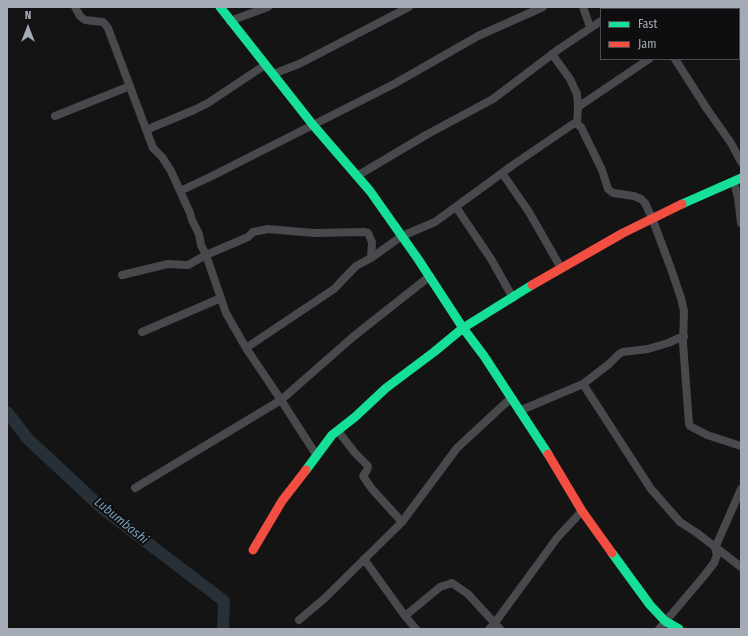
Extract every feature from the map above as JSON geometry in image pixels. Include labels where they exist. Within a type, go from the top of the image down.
[{"type":"street","points":[[76,7],[80,16],[85,20],[103,22],[108,28],[146,130],[154,148],[171,171],[199,234],[200,245],[206,255],[226,313],[246,348],[317,456]]},
{"type":"street","points":[[220,7],[313,125],[370,191],[430,276],[462,328],[484,356],[551,459],[582,511],[650,605],[665,621],[679,629]]},
{"type":"street","points":[[230,21],[268,7]]},
{"type":"street","points":[[273,74],[299,64],[409,7]]},
{"type":"street","points":[[180,191],[394,84],[478,36],[543,7]]},
{"type":"street","points":[[583,7],[590,27]]},
{"type":"street","points":[[357,176],[426,135],[494,99],[552,54],[600,22]]},
{"type":"street","points":[[552,54],[570,79],[577,94],[577,124]]},
{"type":"street","points":[[578,107],[648,60]]},
{"type":"street","points":[[676,60],[706,109],[732,143],[741,162]]},
{"type":"street","points":[[146,130],[208,103],[265,65]]},
{"type":"street","points":[[55,116],[130,86]]},
{"type":"street","points":[[246,348],[334,289],[356,266],[371,258],[402,236],[435,222],[573,124],[577,124]]},
{"type":"street","points":[[577,124],[581,127],[602,170],[608,189],[613,193],[634,196],[641,199],[652,218],[681,298],[684,311],[684,336],[690,426],[706,435],[741,446]]},
{"type":"street","points":[[502,173],[529,212],[561,268]]},
{"type":"street","points":[[253,550],[282,501],[327,441],[386,388],[434,352],[462,328],[561,268],[652,218],[737,180],[741,223]]},
{"type":"street","points":[[456,207],[491,259],[513,298]]},
{"type":"street","points":[[122,276],[168,264],[188,265],[206,255],[248,237],[253,232],[268,229],[314,233],[368,233],[372,242],[371,258]]},
{"type":"street","points":[[135,488],[281,400],[354,336],[430,276]]},
{"type":"street","points":[[142,332],[221,298]]},
{"type":"street","points":[[519,411],[583,384],[623,352],[648,349],[684,336]]},
{"type":"street","points":[[583,384],[651,489],[680,522],[697,533],[741,567]]},
{"type":"street","points":[[299,620],[325,598],[402,522],[458,448],[511,398]]},
{"type":"street","points":[[338,431],[355,453],[368,466],[363,476],[372,489],[402,522]]},
{"type":"street","points":[[659,629],[714,563],[717,555],[715,548],[741,489]]},
{"type":"street","points":[[405,616],[440,587],[452,583],[468,594],[494,627],[557,538],[582,511]]},
{"type":"street","points":[[364,558],[416,629]]},
{"type":"waterway","name":"Lubumbashi","points":[[7,412],[28,439],[103,509],[224,601],[223,629]]},
{"type":"traffic: fast","points":[[220,7],[313,125],[370,191],[418,259],[463,328],[484,356],[548,454]]},
{"type":"traffic: fast","points":[[682,204],[741,178]]},
{"type":"traffic: fast","points":[[306,470],[332,435],[355,417],[386,388],[463,328],[532,285]]},
{"type":"traffic: fast","points":[[612,553],[650,605],[665,621],[679,629]]},
{"type":"traffic: jam","points":[[532,285],[623,233],[682,204]]},
{"type":"traffic: jam","points":[[548,454],[582,511],[612,553]]},
{"type":"traffic: jam","points":[[253,550],[282,501],[306,470]]}]
